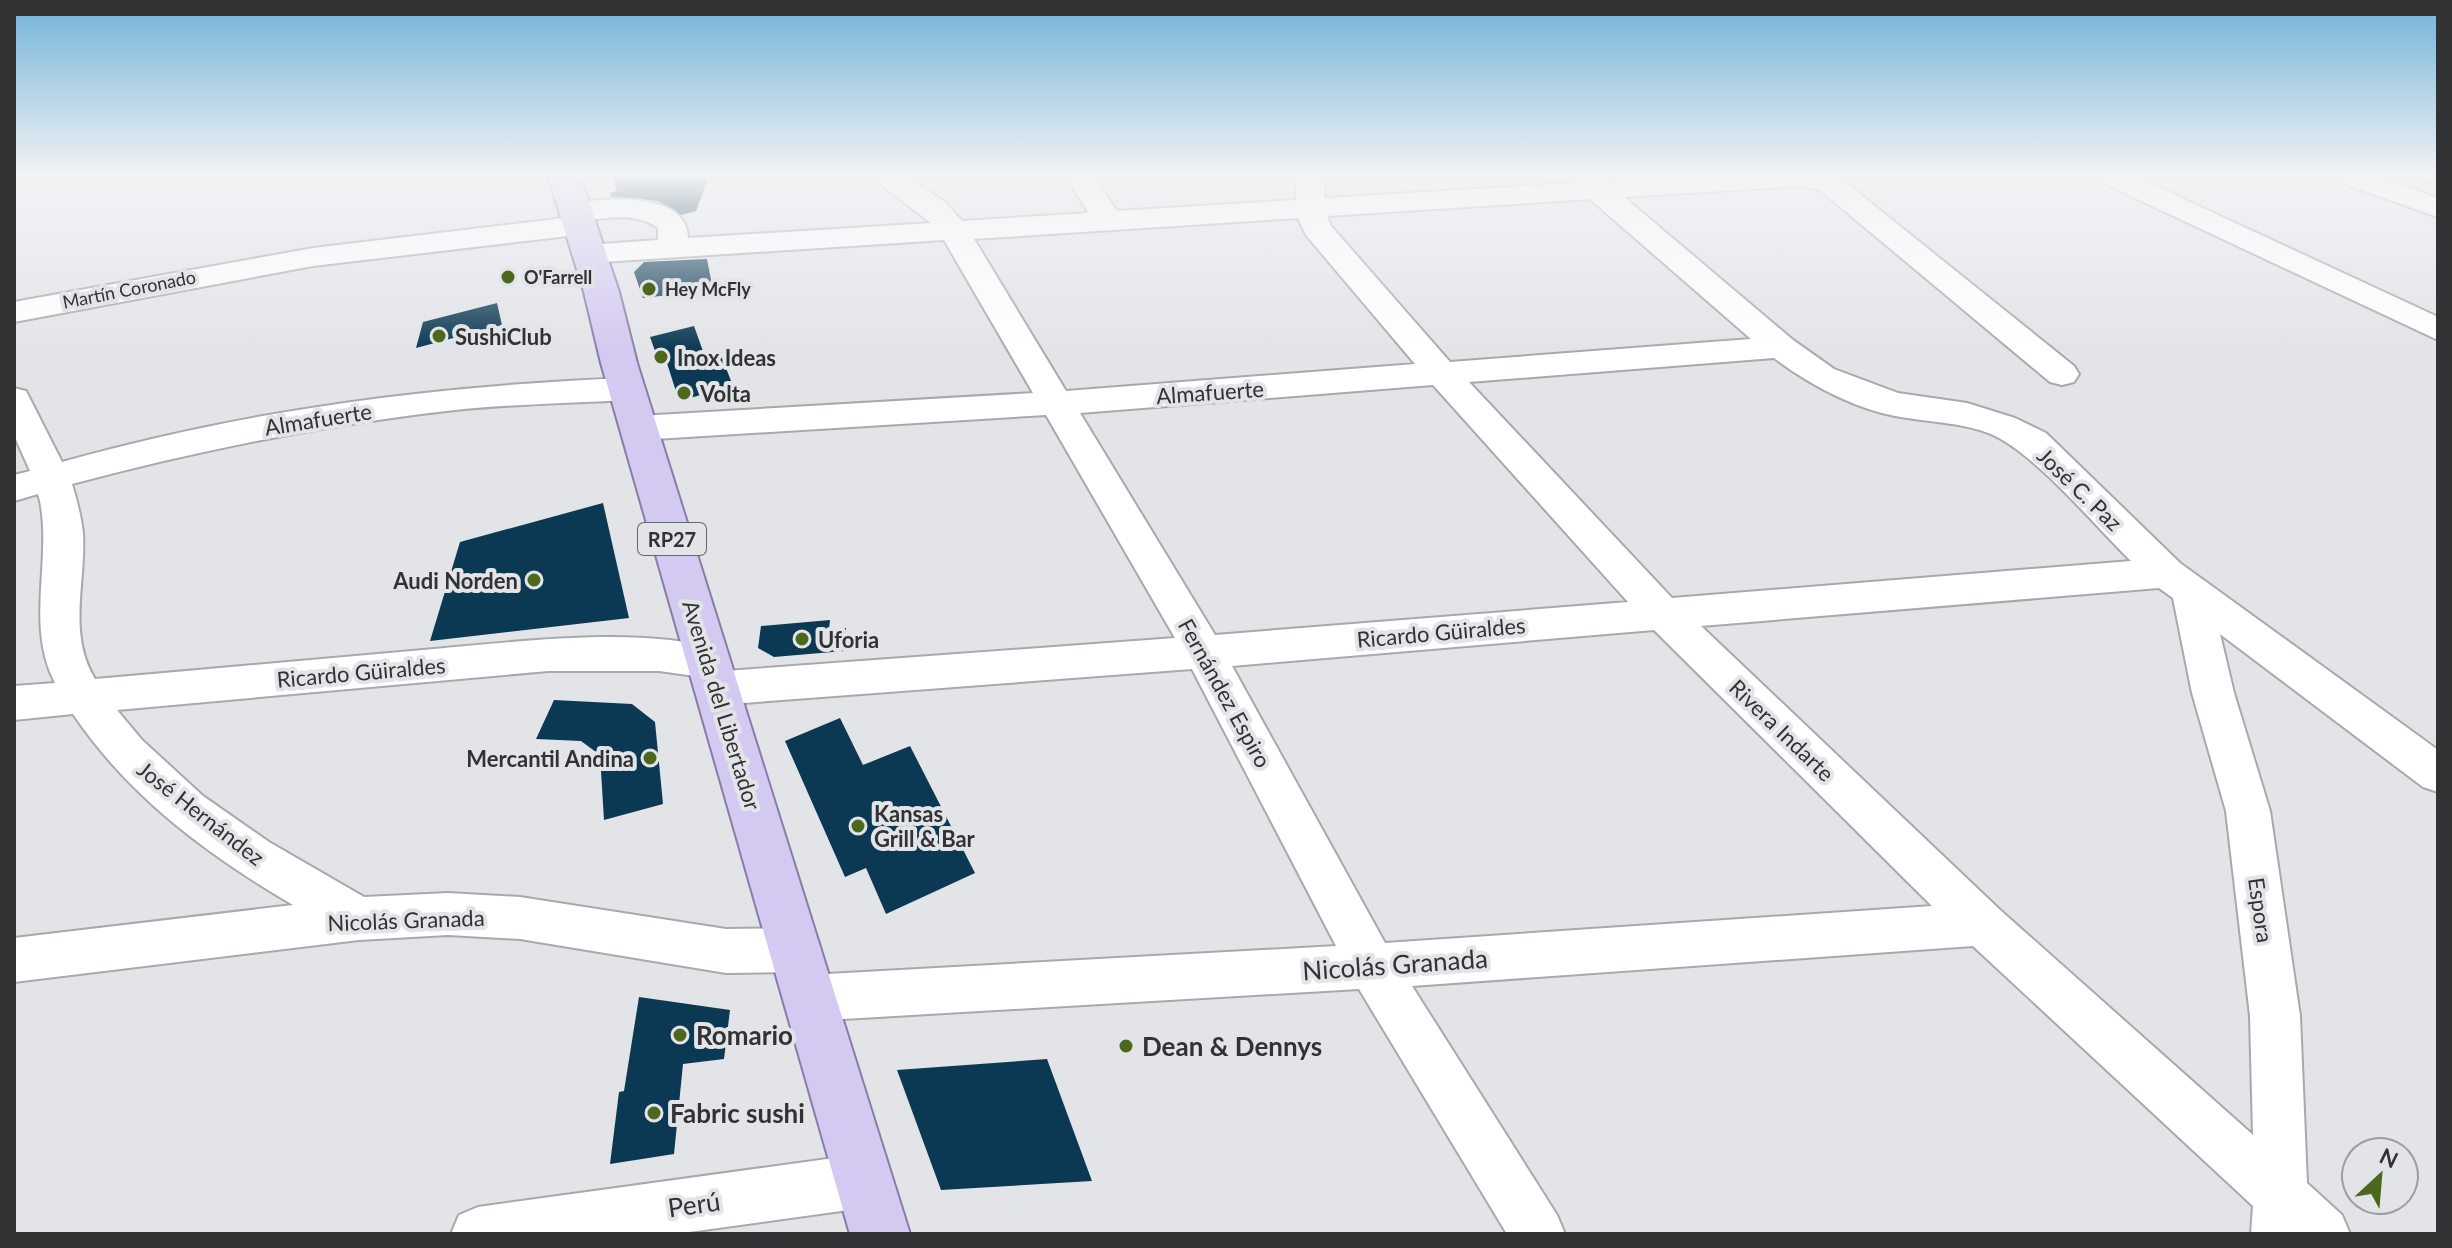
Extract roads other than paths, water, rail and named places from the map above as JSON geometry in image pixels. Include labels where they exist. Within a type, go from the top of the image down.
[{"type":"main road","name":"Avenida del Libertador","points":[[580,234],[601,290],[633,408],[872,1208]]},
{"type":"street","name":"Martín Coronado","points":[[14,312],[313,257],[546,234]]},
{"type":"street","name":"Martín Coronado","points":[[597,234],[673,248],[900,234]]},
{"type":"street","points":[[673,234],[673,248]]},
{"type":"street","name":"Fernández Espiro","points":[[956,234],[1204,652],[1372,966],[1538,1234]]},
{"type":"street","name":"Rivera Indarte","points":[[1322,234],[1443,375],[1662,613],[2279,1215],[2323,1234]]},
{"type":"street","name":"José C. Paz","points":[[1650,234],[1781,347],[1822,377],[1893,404],[1967,415],[2003,426],[2033,442],[2178,583],[2438,774]]},
{"type":"street","points":[[1891,234],[2062,374]]},
{"type":"street","points":[[2235,234],[2438,330]]},
{"type":"street","name":"Almafuerte","points":[[33,483],[256,429],[353,412],[462,399],[633,408],[1056,403],[1781,347]]},
{"type":"street","name":"José Hernández","points":[[14,399],[33,483],[62,519],[61,644],[69,671],[83,697],[147,777],[245,854],[359,919]]},
{"type":"street","name":"Ricardo Güiraldes","points":[[14,703],[548,655],[659,655],[713,675],[1204,652],[1662,613],[2178,583]]},
{"type":"street","name":"Espora","points":[[2178,583],[2248,811],[2275,1016],[2279,1215]]},
{"type":"street","name":"Nicolás Granada","points":[[14,960],[359,919],[448,914],[520,918],[726,951],[803,974],[1372,966],[1982,924]]},
{"type":"street","points":[[14,992],[61,955]]},
{"type":"street","name":"Perú","points":[[478,1234],[872,1208]]},
{"type":"place","name":"O'Farrell","points":[[508,277]]},
{"type":"place","name":"Hey McFly","points":[[649,289]]},
{"type":"place","name":"SushiClub","points":[[439,336]]},
{"type":"place","name":"Inox Ideas","points":[[661,357]]},
{"type":"place","name":"Volta","points":[[684,393]]},
{"type":"place","name":"Audi Norden","points":[[534,580]]},
{"type":"place","name":"Uforia","points":[[802,639]]},
{"type":"place","name":"Mercantil Andina","points":[[650,758]]},
{"type":"place","name":"Kansas Grill & Bar","points":[[858,826]]},
{"type":"place","name":"Romario","points":[[680,1035]]},
{"type":"place","name":"Dean & Dennys","points":[[1126,1046]]},
{"type":"place","name":"Fabric sushi","points":[[654,1113]]}]
